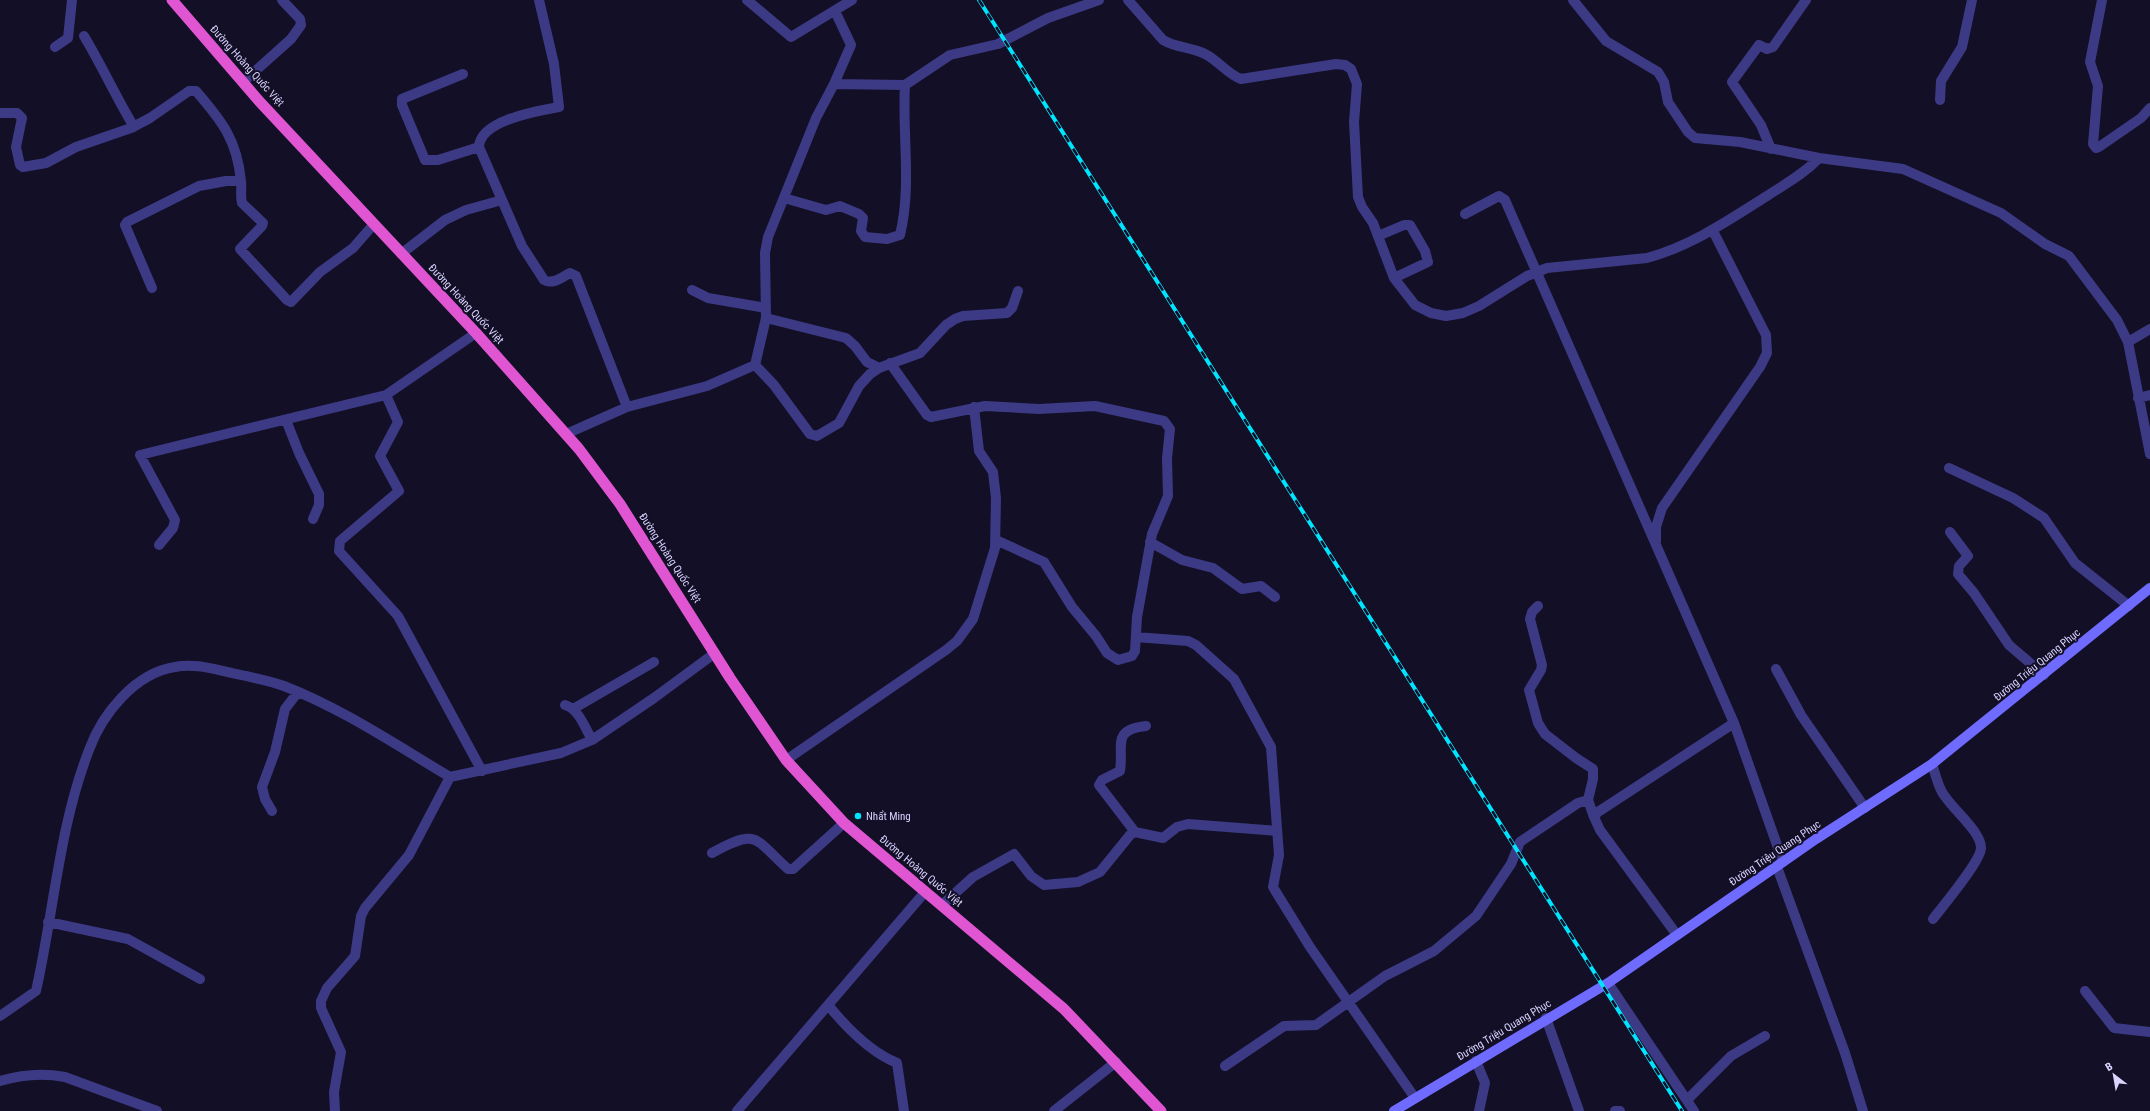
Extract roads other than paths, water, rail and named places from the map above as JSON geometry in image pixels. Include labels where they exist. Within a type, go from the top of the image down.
[{"type":"highway","name":"Đường Hoàng Quốc Việt","points":[[172,0],[242,82],[476,333],[566,434],[620,504],[715,653],[786,760],[844,824],[1064,1009],[1161,1111]]},
{"type":"main road","name":"Đường Triệu Quang Phục","points":[[1394,1111],[1546,1018],[1608,983],[1780,864],[1932,764],[2150,588]]},
{"type":"street","points":[[55,47],[68,38],[72,0]]},
{"type":"street","points":[[242,82],[291,39],[301,25],[300,19],[282,0]]},
{"type":"street","points":[[539,0],[554,64],[559,107],[525,114],[490,128],[481,137],[479,147],[522,246],[544,280],[548,282],[555,281],[570,272],[576,276],[627,406]]},
{"type":"street","points":[[747,0],[791,37],[852,0]]},
{"type":"street","points":[[834,84],[905,85],[950,55],[998,44],[1048,18],[1099,0]]},
{"type":"street","points":[[1128,0],[1163,40],[1170,44],[1203,53],[1234,76],[1241,79],[1336,64],[1345,65],[1351,69],[1357,84],[1354,122],[1357,193],[1362,206],[1373,223],[1394,278],[1415,305],[1431,313],[1446,316],[1463,313],[1479,306],[1536,271],[1547,268],[1647,258],[1659,255],[1713,231],[1803,173],[1819,158]]},
{"type":"street","points":[[1573,0],[1606,42],[1658,72],[1662,77],[1668,102],[1688,132],[1695,138],[1740,142],[1819,158],[1903,169],[2001,213],[2045,244],[2069,256],[2117,320],[2128,342],[2150,454]]},
{"type":"street","points":[[1771,149],[1762,125],[1732,82],[1759,45],[1767,49],[1773,46],[1806,0]]},
{"type":"street","points":[[1940,100],[1942,81],[1962,47],[1972,0]]},
{"type":"street","points":[[2102,0],[2090,62],[2098,86],[2093,144],[2096,148],[2141,118],[2150,108]]},
{"type":"street","points":[[755,365],[766,313],[766,244],[816,118],[834,84],[851,45],[835,11]]},
{"type":"street","points":[[84,36],[102,66],[116,97],[134,127]]},
{"type":"street","points":[[463,74],[402,99],[402,105],[425,160],[438,160],[479,147]]},
{"type":"street","points":[[784,198],[826,210],[840,206],[860,214],[863,218],[861,231],[865,237],[887,239],[900,235],[906,188],[904,117],[905,85]]},
{"type":"street","points":[[0,113],[18,113],[22,118],[16,147],[18,162],[23,167],[46,163],[76,147],[134,127],[150,118],[188,91],[196,91],[220,119],[230,134],[236,149],[241,181],[242,203],[263,223],[240,250],[291,302],[320,272],[353,248],[374,224]]},
{"type":"street","points":[[152,288],[125,225],[126,222],[199,186],[226,181],[241,181]]},
{"type":"street","points":[[1465,214],[1499,196],[1503,197],[1536,271],[1734,723],[1780,864],[1845,1053],[1863,1111]]},
{"type":"street","points":[[401,254],[445,220],[466,210],[502,200]]},
{"type":"street","points":[[1378,236],[1404,225],[1410,225],[1425,251],[1428,262],[1394,278]]},
{"type":"street","points":[[1656,546],[1656,527],[1662,508],[1760,367],[1767,353],[1766,335],[1713,231]]},
{"type":"street","points":[[692,290],[708,298],[766,313],[846,338],[855,346],[863,358],[879,368]]},
{"type":"street","points":[[755,365],[813,437],[817,436],[839,423],[859,386],[870,374],[890,363],[920,353],[946,325],[955,319],[963,316],[1007,313],[1012,308],[1018,290]]},
{"type":"street","points":[[2128,342],[2150,329]]},
{"type":"street","points":[[159,545],[173,528],[175,520],[140,455],[386,395],[476,333]]},
{"type":"street","points":[[890,363],[927,415],[931,417],[974,407],[996,406],[1039,409],[1095,406],[1164,421],[1170,429],[1167,458],[1168,496],[1154,527],[1150,542],[1136,617],[1135,651],[1132,656],[1125,659],[1112,658],[1072,607],[1044,562],[996,540]]},
{"type":"street","points":[[566,434],[627,406],[707,386],[755,365]]},
{"type":"street","points":[[386,395],[398,422],[380,456],[399,491],[340,541],[339,551],[398,616],[482,771]]},
{"type":"street","points":[[2138,398],[2150,395]]},
{"type":"street","points":[[786,760],[957,641],[966,630],[978,607],[996,540],[996,498],[993,472],[978,451],[974,407]]},
{"type":"street","points":[[286,420],[299,454],[319,494],[319,505],[314,519]]},
{"type":"street","points":[[1949,468],[2013,498],[2044,518],[2075,563],[2128,606]]},
{"type":"street","points":[[1950,532],[1968,556],[1959,566],[1958,574],[1974,593],[2009,646],[2044,675]]},
{"type":"street","points":[[1150,542],[1182,560],[1213,568],[1242,589],[1261,586],[1276,597]]},
{"type":"street","points":[[1538,606],[1532,612],[1530,619],[1542,665],[1541,670],[1530,686],[1530,698],[1541,730],[1576,758],[1593,769],[1593,779],[1588,800],[1600,830],[1676,935]]},
{"type":"street","points":[[1136,637],[1188,641],[1196,645],[1234,679],[1271,747],[1278,862],[1273,887],[1310,948],[1415,1098]]},
{"type":"street","points":[[0,1016],[36,991],[66,827],[88,750],[109,714],[124,695],[137,684],[174,667],[191,665],[247,676],[298,692],[353,719],[450,777],[561,753],[592,740],[654,698],[715,653]]},
{"type":"street","points":[[592,740],[569,707],[654,662]]},
{"type":"street","points":[[1776,669],[1801,715],[1865,808]]},
{"type":"street","points":[[272,811],[265,799],[262,787],[275,752],[285,710],[298,692]]},
{"type":"street","points":[[1594,817],[1598,812],[1734,723]]},
{"type":"street","points":[[1146,726],[1134,728],[1124,734],[1120,743],[1120,770],[1102,780],[1099,785],[1135,832],[1163,838],[1177,827],[1188,824],[1277,831]]},
{"type":"street","points":[[1932,764],[1940,790],[1968,823],[1981,848],[1978,856],[1954,892],[1933,919]]},
{"type":"street","points":[[335,1111],[334,1092],[341,1052],[321,1008],[323,994],[355,956],[361,916],[365,908],[409,855],[450,777]]},
{"type":"street","points":[[1225,1066],[1277,1030],[1292,1025],[1316,1025],[1385,976],[1434,951],[1468,923],[1511,864],[1520,842],[1578,803],[1588,800]]},
{"type":"street","points":[[712,853],[732,841],[744,838],[754,839],[772,851],[788,868],[793,869],[844,824]]},
{"type":"street","points":[[942,905],[973,877],[1014,854],[1031,876],[1044,885],[1078,882],[1090,878],[1100,872],[1130,835],[1135,832]]},
{"type":"street","points":[[737,1111],[925,892]]},
{"type":"street","points":[[48,922],[128,939],[200,979]]},
{"type":"street","points":[[1608,983],[1694,1111]]},
{"type":"street","points":[[2086,991],[2114,1028],[2150,1032]]},
{"type":"street","points":[[828,1005],[858,1036],[881,1054],[897,1063],[904,1111]]},
{"type":"street","points":[[1546,1018],[1579,1111]]},
{"type":"street","points":[[1687,1100],[1731,1056],[1765,1036]]},
{"type":"street","points":[[1476,1061],[1485,1083],[1479,1111]]},
{"type":"street","points":[[1054,1111],[1116,1062]]},
{"type":"street","points":[[0,1081],[40,1075],[65,1076],[157,1111]]},
{"type":"street","points":[[1614,1111],[1620,1111]]},
{"type":"railway","points":[[979,0],[1682,1111]]},
{"type":"place","name":"Nhẩt Ming","points":[[858,816]]}]
